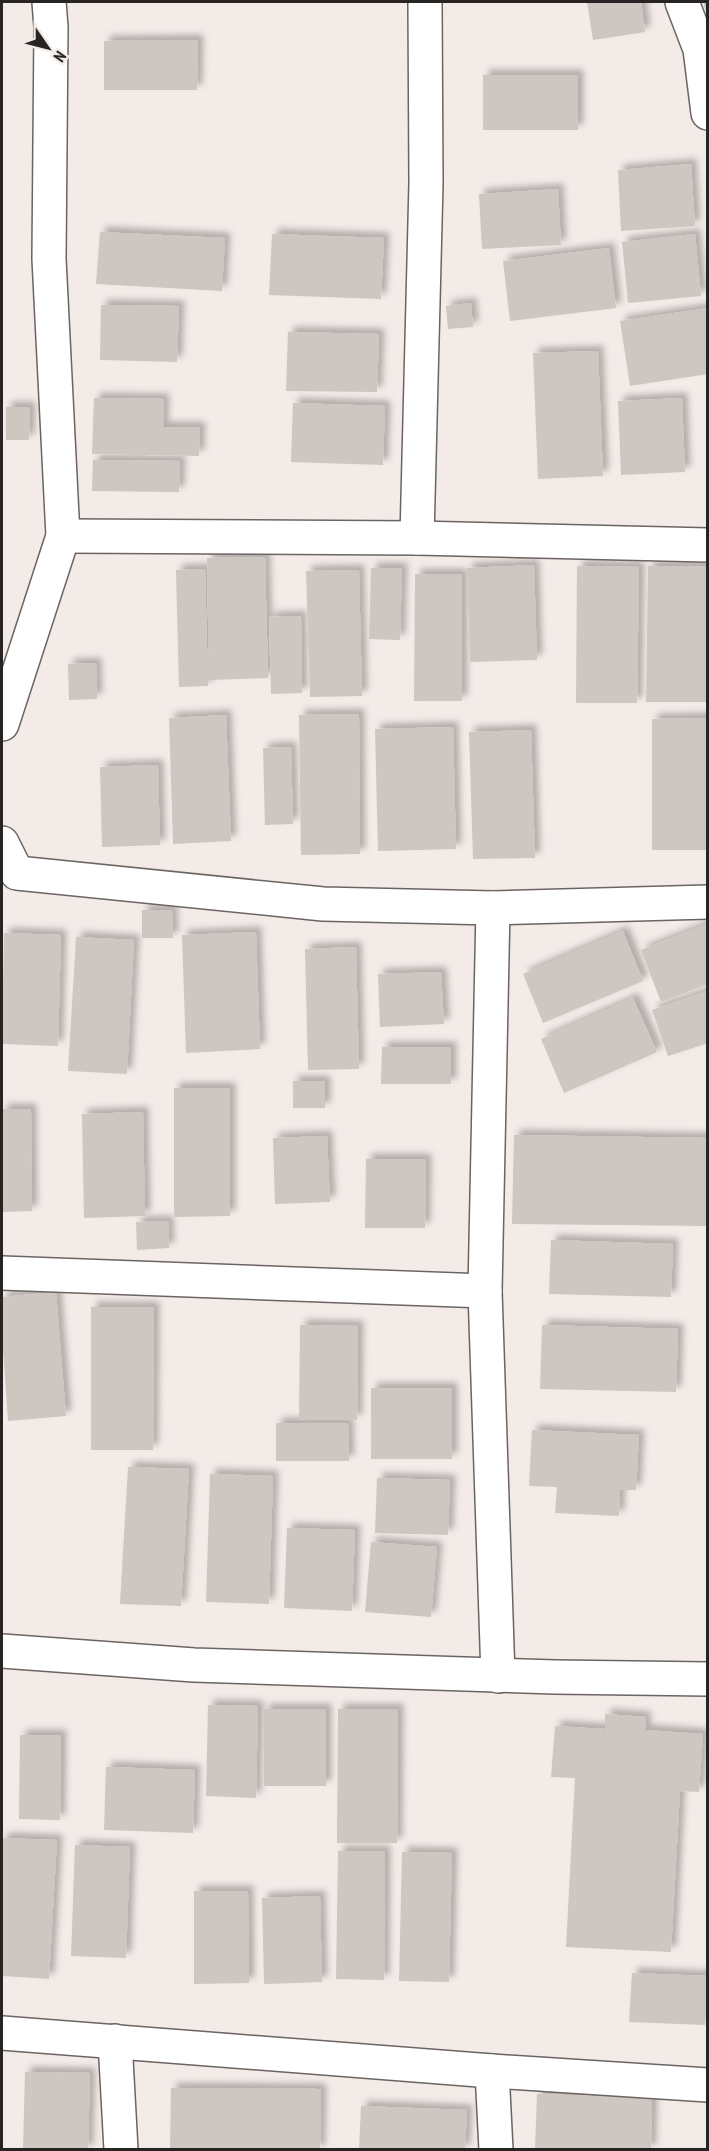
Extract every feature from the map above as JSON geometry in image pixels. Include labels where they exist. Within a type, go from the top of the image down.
[{"type":"street","points":[[2,724],[63,536],[49,259],[51,27],[49,2]]},
{"type":"street","points":[[417,538],[426,183],[425,2]]},
{"type":"street","points":[[682,2],[700,49],[708,112]]},
{"type":"street","points":[[63,536],[417,538],[708,545]]},
{"type":"street","points":[[2,843],[17,873],[323,904],[493,908],[708,902]]},
{"type":"street","points":[[493,908],[486,1292],[498,1676]]},
{"type":"street","points":[[2,1273],[486,1292]]},
{"type":"street","points":[[2,1651],[194,1665],[498,1676],[708,1679]]},
{"type":"street","points":[[2,2033],[492,2071],[708,2085]]},
{"type":"street","points":[[115,2041],[121,2150]]},
{"type":"street","points":[[492,2071],[496,2150]]},
{"type":"building","points":[[587,2],[641,2],[645,32],[593,40]]},
{"type":"building","points":[[703,2],[708,2],[708,15],[707,15]]},
{"type":"building","points":[[198,40],[197,90],[104,90],[104,41]]},
{"type":"building","points":[[483,75],[578,75],[578,130],[483,130]]},
{"type":"building","points":[[691,164],[695,226],[621,231],[618,170]]},
{"type":"building","points":[[558,189],[561,245],[482,249],[479,194]]},
{"type":"building","points":[[100,232],[225,238],[222,291],[96,284]]},
{"type":"building","points":[[272,234],[384,238],[381,299],[269,295]]},
{"type":"building","points":[[695,234],[701,296],[628,303],[622,242]]},
{"type":"building","points":[[609,248],[616,308],[510,321],[503,261]]},
{"type":"building","points":[[471,303],[473,327],[448,329],[446,306]]},
{"type":"building","points":[[101,305],[179,306],[177,362],[100,360]]},
{"type":"building","points":[[708,308],[708,374],[630,386],[620,321]]},
{"type":"building","points":[[288,332],[379,334],[377,392],[286,391]]},
{"type":"building","points":[[598,351],[603,476],[538,479],[533,353]]},
{"type":"building","points":[[94,398],[164,399],[163,427],[200,427],[199,456],[92,454]]},
{"type":"building","points":[[682,398],[685,472],[621,475],[618,401]]},
{"type":"building","points":[[293,403],[385,406],[383,465],[291,462]]},
{"type":"building","points":[[6,407],[30,407],[29,440],[6,440]]},
{"type":"building","points":[[93,460],[180,461],[179,492],[92,491]]},
{"type":"building","points":[[265,557],[268,678],[209,680],[207,558]]},
{"type":"building","points":[[534,565],[537,660],[470,662],[467,568]]},
{"type":"building","points":[[577,566],[639,567],[637,703],[576,703]]},
{"type":"building","points":[[648,566],[708,566],[708,702],[646,702]]},
{"type":"building","points":[[371,568],[402,568],[400,640],[369,639]]},
{"type":"building","points":[[205,569],[208,686],[179,687],[176,570]]},
{"type":"building","points":[[359,570],[362,696],[310,697],[306,571]]},
{"type":"building","points":[[415,574],[462,574],[462,701],[414,701]]},
{"type":"building","points":[[301,616],[302,693],[271,694],[269,617]]},
{"type":"building","points":[[96,663],[97,699],[69,700],[68,664]]},
{"type":"building","points":[[359,714],[360,854],[301,855],[299,715]]},
{"type":"building","points":[[226,715],[231,841],[173,844],[169,718]]},
{"type":"building","points":[[708,718],[708,850],[652,850],[652,719]]},
{"type":"building","points":[[453,727],[456,849],[378,851],[375,729]]},
{"type":"building","points":[[531,730],[535,858],[473,859],[469,732]]},
{"type":"building","points":[[291,747],[293,824],[265,825],[263,748]]},
{"type":"building","points":[[158,765],[160,845],[102,847],[100,767]]},
{"type":"building","points":[[142,910],[172,910],[173,938],[142,938]]},
{"type":"building","points":[[708,924],[708,984],[661,1002],[641,950]]},
{"type":"building","points":[[623,931],[643,981],[543,1023],[523,974]]},
{"type":"building","points":[[256,932],[260,1049],[186,1053],[182,935]]},
{"type":"building","points":[[4,933],[61,935],[58,1046],[2,1044]]},
{"type":"building","points":[[76,937],[134,940],[127,1074],[68,1071]]},
{"type":"building","points":[[356,947],[359,1069],[308,1070],[305,949]]},
{"type":"building","points":[[441,972],[444,1024],[380,1027],[378,974]]},
{"type":"building","points":[[708,991],[708,1043],[668,1056],[652,1010]]},
{"type":"building","points":[[633,998],[657,1052],[564,1093],[541,1039]]},
{"type":"building","points":[[382,1047],[451,1047],[451,1084],[381,1084]]},
{"type":"building","points":[[293,1081],[325,1081],[325,1108],[293,1108]]},
{"type":"building","points":[[174,1088],[230,1088],[230,1216],[174,1217]]},
{"type":"building","points":[[2,1109],[31,1109],[32,1211],[2,1212]]},
{"type":"building","points":[[143,1112],[145,1216],[84,1218],[82,1114]]},
{"type":"building","points":[[514,1135],[708,1138],[708,1226],[512,1224]]},
{"type":"building","points":[[327,1136],[330,1202],[275,1204],[273,1138]]},
{"type":"building","points":[[366,1159],[426,1159],[425,1228],[365,1228]]},
{"type":"building","points":[[168,1221],[169,1248],[137,1250],[136,1222]]},
{"type":"building","points":[[551,1240],[673,1244],[671,1297],[549,1294]]},
{"type":"building","points":[[56,1292],[66,1416],[8,1421],[2,1297]]},
{"type":"building","points":[[91,1307],[154,1307],[153,1450],[91,1450]]},
{"type":"building","points":[[300,1325],[358,1326],[357,1420],[299,1420]]},
{"type":"building","points":[[542,1325],[678,1329],[676,1392],[540,1389]]},
{"type":"building","points":[[371,1388],[452,1388],[452,1459],[371,1459]]},
{"type":"building","points":[[276,1423],[348,1423],[349,1461],[276,1461]]},
{"type":"building","points":[[532,1430],[639,1435],[636,1490],[620,1490],[619,1516],[555,1513],[557,1487],[529,1486]]},
{"type":"building","points":[[128,1467],[189,1469],[181,1606],[120,1604]]},
{"type":"building","points":[[210,1474],[273,1476],[269,1604],[206,1602]]},
{"type":"building","points":[[377,1478],[450,1480],[448,1535],[375,1533]]},
{"type":"building","points":[[287,1528],[355,1530],[352,1611],[284,1608]]},
{"type":"building","points":[[371,1542],[437,1547],[431,1617],[365,1612]]},
{"type":"building","points":[[208,1705],[258,1706],[256,1798],[206,1796]]},
{"type":"building","points":[[264,1709],[326,1709],[326,1786],[264,1786]]},
{"type":"building","points":[[338,1709],[398,1709],[397,1843],[337,1843]]},
{"type":"building","points":[[605,1714],[646,1717],[645,1730],[703,1734],[699,1792],[680,1791],[671,1952],[566,1947],[575,1778],[551,1777],[555,1726],[605,1729]]},
{"type":"building","points":[[20,1735],[61,1735],[60,1820],[19,1819]]},
{"type":"building","points":[[106,1767],[195,1770],[193,1833],[104,1830]]},
{"type":"building","points":[[2,1838],[57,1840],[49,1979],[2,1976]]},
{"type":"building","points":[[75,1845],[130,1847],[126,1958],[71,1956]]},
{"type":"building","points":[[338,1851],[385,1851],[384,1980],[336,1979]]},
{"type":"building","points":[[402,1852],[452,1853],[449,1982],[399,1981]]},
{"type":"building","points":[[194,1891],[248,1891],[249,1983],[194,1984]]},
{"type":"building","points":[[320,1896],[322,1982],[264,1984],[262,1898]]},
{"type":"building","points":[[632,1973],[708,1976],[705,2025],[629,2022]]},
{"type":"building","points":[[25,2072],[90,2073],[88,2150],[23,2150]]},
{"type":"building","points":[[171,2088],[321,2089],[320,2150],[170,2150]]},
{"type":"building","points":[[537,2094],[652,2098],[651,2150],[535,2150]]},
{"type":"building","points":[[361,2106],[467,2110],[465,2150],[359,2150]]}]
